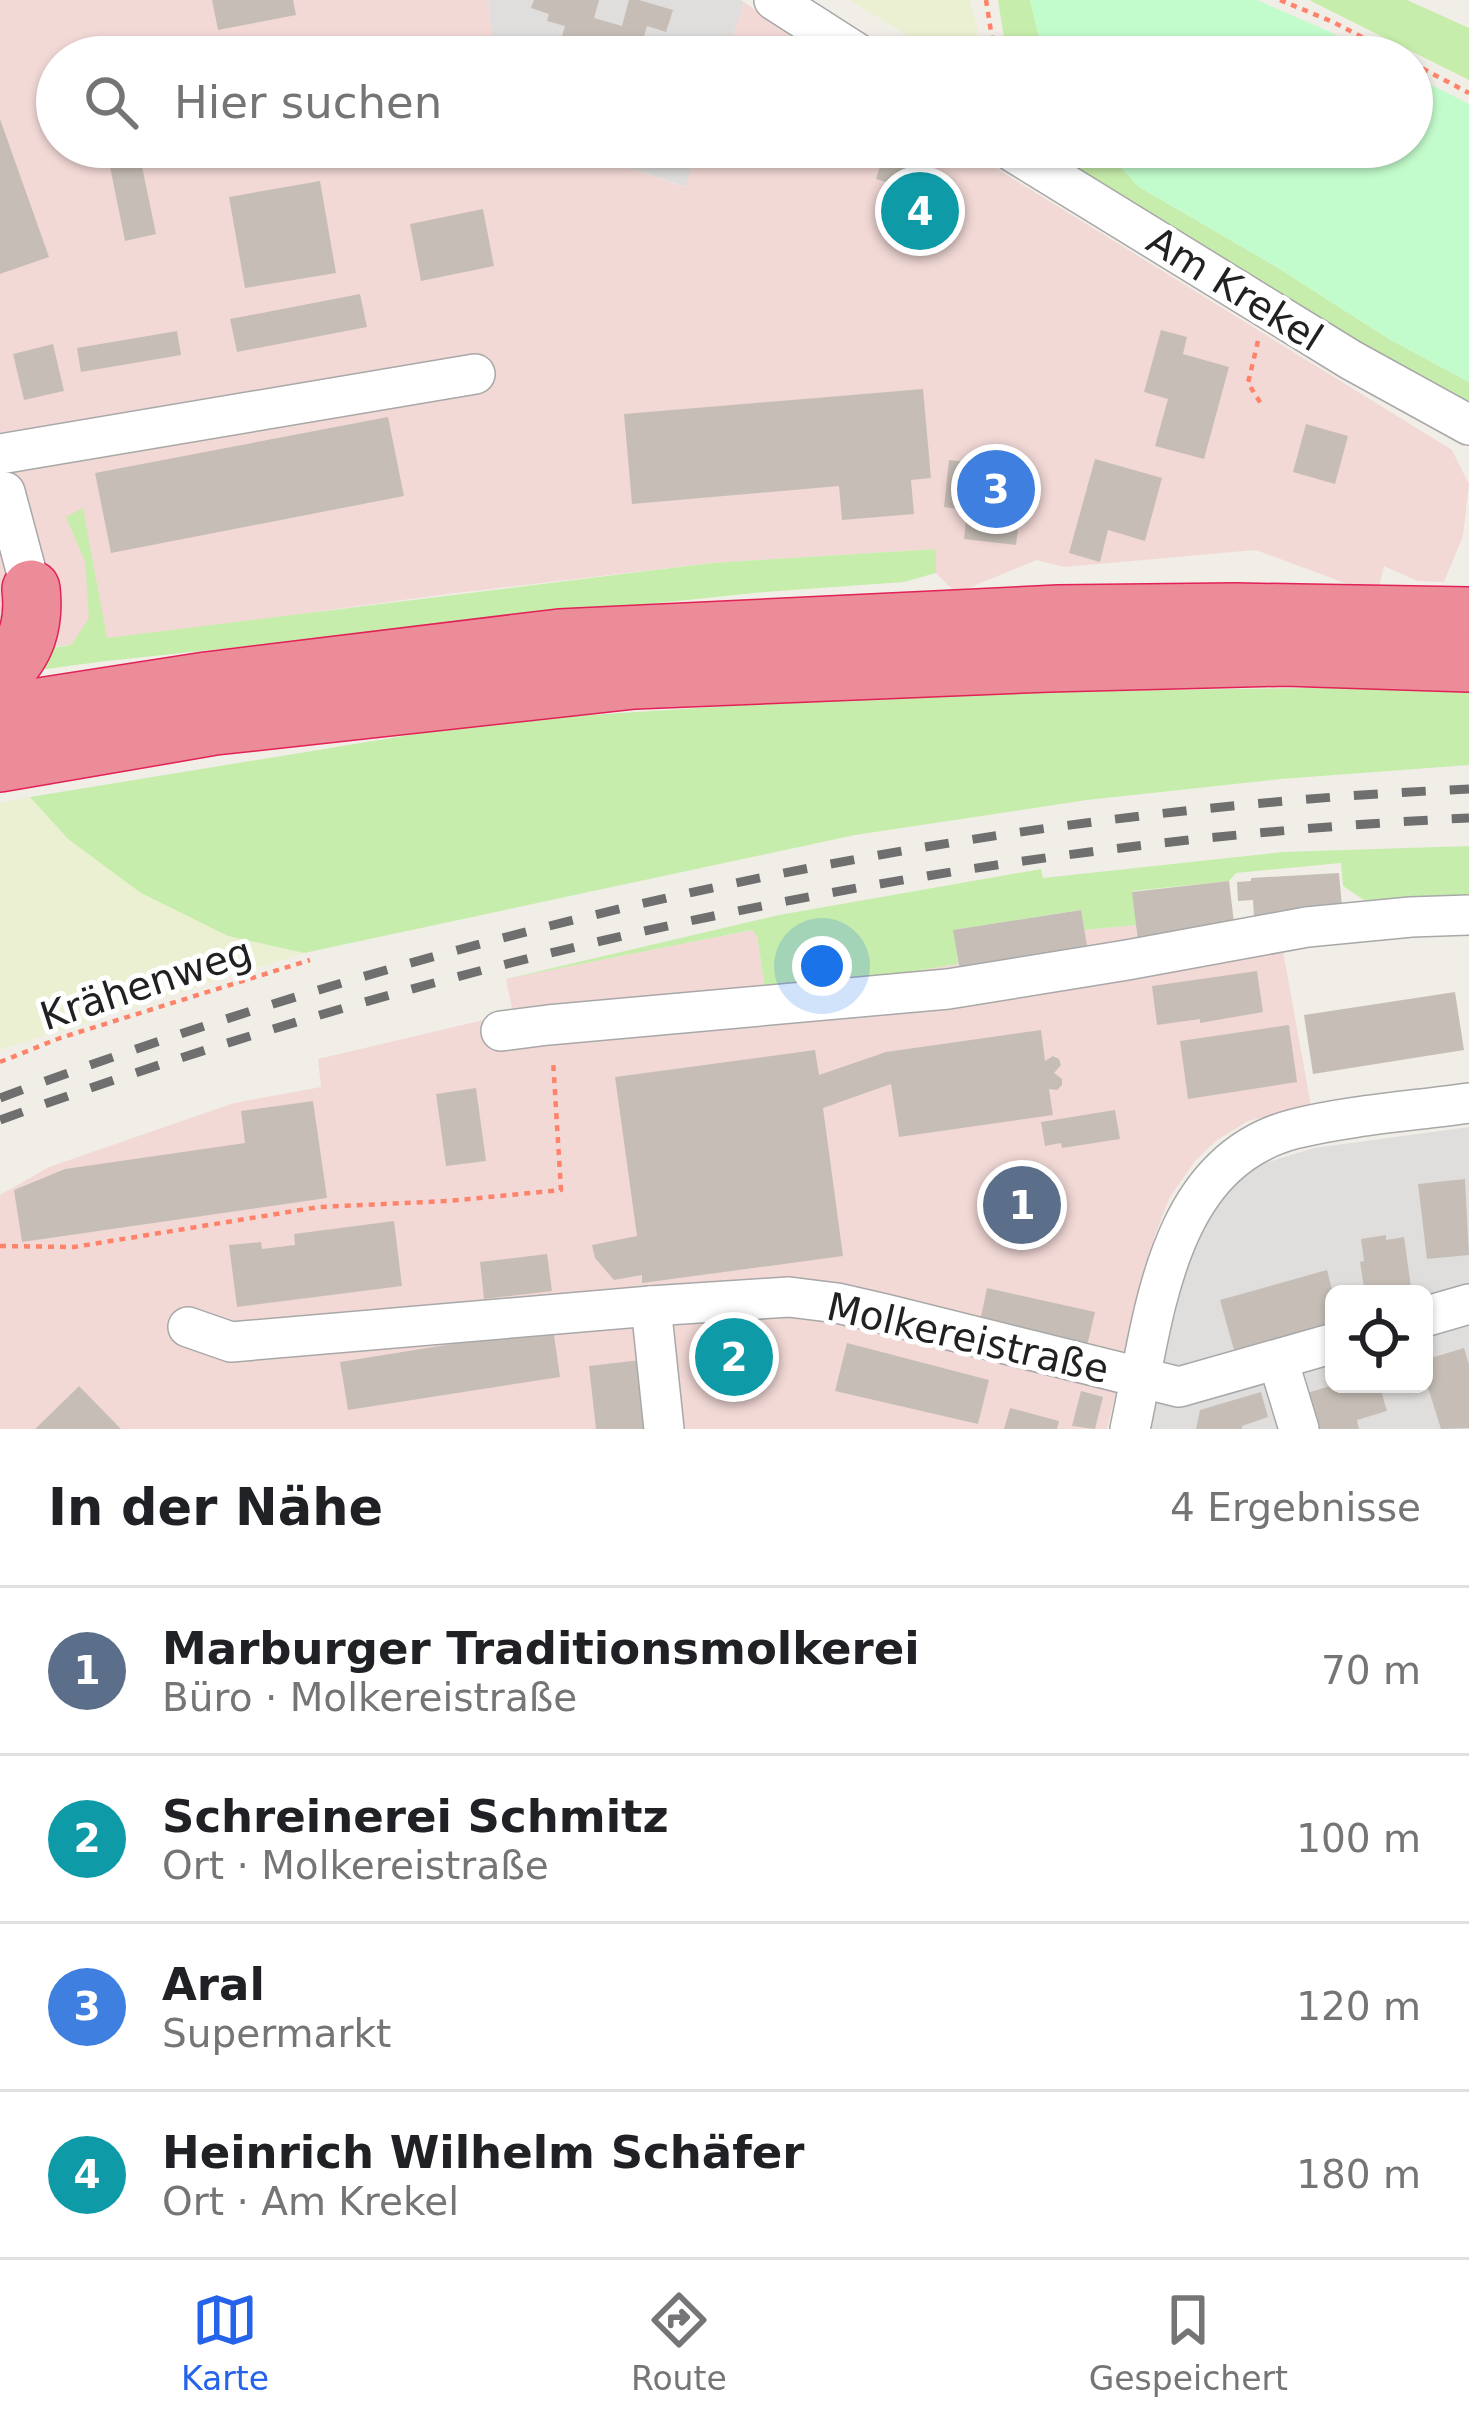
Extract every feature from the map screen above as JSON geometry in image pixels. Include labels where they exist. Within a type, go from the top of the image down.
[{"type":"highway","points":[[0,676],[19,656],[28,637],[31,590]]},
{"type":"highway","points":[[0,713],[207,681],[560,638],[1059,614],[1469,616]]},
{"type":"highway","points":[[0,763],[215,726],[634,680],[1238,658],[1469,664]]},
{"type":"street","points":[[774,0],[830,36]]},
{"type":"street","name":"Am Krekel","points":[[1039,168],[1351,359],[1469,425]]},
{"type":"street","points":[[31,590],[1,477],[475,374]]},
{"type":"street","points":[[502,1031],[948,989],[1306,927],[1469,915]]},
{"type":"street","points":[[1130,1429],[1175,1240],[1205,1189],[1245,1151],[1292,1130],[1469,1103]]},
{"type":"street","name":"Molkereistraße","points":[[188,1327],[231,1342],[789,1297],[837,1303],[1179,1387],[1325,1346]]},
{"type":"street","points":[[1433,1314],[1469,1304]]},
{"type":"street","points":[[651,1306],[664,1429]]},
{"type":"street","points":[[1278,1360],[1299,1429]]},
{"type":"path","points":[[986,0],[992,36]]},
{"type":"path","points":[[1280,0],[1360,36]]},
{"type":"path","points":[[1433,74],[1469,93]]},
{"type":"path","points":[[1263,407],[1248,383],[1259,335],[1273,312]]},
{"type":"path","name":"Krähenweg","points":[[0,1062],[60,1038],[310,960]]},
{"type":"path","points":[[0,1246],[74,1247],[319,1207],[561,1190],[553,1059]]},
{"type":"shaded area","points":[[0,0],[488,0],[492,36],[36,36],[36,168],[629,168],[685,187],[691,168],[996,168],[1452,450],[1469,484],[1463,536],[1444,582],[1417,581],[1384,566],[1377,595],[1256,550],[1064,567],[1037,560],[956,593],[936,573],[935,549],[711,563],[0,651]]},
{"type":"shaded area","points":[[488,0],[744,2],[733,36],[492,36]]},
{"type":"shaded area","points":[[744,2],[794,36],[733,36]]},
{"type":"shaded area","points":[[630,168],[692,168],[686,187]]},
{"type":"shaded area","points":[[1277,918],[1311,1106],[1248,1121],[1217,1140],[1195,1161],[1170,1197],[1155,1235],[1107,1429],[0,1429],[0,1195],[49,1167],[234,1103],[321,1087],[318,1059],[513,1013],[506,979],[753,930],[766,995],[958,964],[960,972],[1084,930],[1136,925],[1137,941]]},
{"type":"shaded area","points":[[1469,1127],[1469,1429],[1145,1429],[1181,1265],[1222,1191],[1262,1164],[1314,1148]]},
{"type":"green space","points":[[849,0],[970,0],[977,36],[908,36]]},
{"type":"green space","points":[[998,0],[1030,0],[1039,36],[1004,36]]},
{"type":"green space","points":[[1030,0],[1257,0],[1338,36],[1039,36]]},
{"type":"green space","points":[[1309,0],[1407,0],[1469,28],[1469,80],[1433,62],[1433,36],[1381,36]]},
{"type":"green space","points":[[1433,86],[1469,104],[1469,382],[1389,339],[1139,187],[1121,168],[1433,168]]},
{"type":"green space","points":[[1075,168],[1121,168],[1139,187],[1389,339],[1469,382],[1469,412]]},
{"type":"green space","points":[[83,508],[107,638],[711,563],[936,549],[936,573],[904,582],[764,592],[24,672],[37,650],[71,645],[89,618],[85,562],[66,517]]},
{"type":"green space","points":[[1469,689],[1469,765],[1087,800],[855,835],[304,953],[228,936],[141,893],[68,839],[30,797],[495,721],[931,693]]},
{"type":"green space","points":[[30,797],[68,839],[228,936],[304,953],[0,1050],[0,803]]},
{"type":"green space","points":[[1469,846],[1469,899],[1364,900],[1343,886],[1341,863],[1236,873],[1229,881],[1133,891],[1136,925],[1084,930],[1080,910],[954,930],[958,964],[766,995],[757,936],[752,930],[506,979],[779,915],[1041,869],[1043,878],[1283,852]]},
{"type":"building","points":[[212,0],[293,0],[296,15],[218,30]]},
{"type":"building","points":[[534,0],[599,0],[594,18],[622,26],[629,0],[673,10],[666,32],[647,26],[644,36],[562,36],[565,26],[547,21],[549,14],[531,8]]},
{"type":"building","points":[[0,119],[49,257],[0,274]]},
{"type":"building","points":[[110,168],[142,168],[156,234],[125,241]]},
{"type":"building","points":[[879,168],[931,168],[919,209],[900,203],[905,188],[876,179]]},
{"type":"building","points":[[320,181],[336,273],[245,288],[229,197]]},
{"type":"building","points":[[483,209],[494,266],[421,281],[410,224]]},
{"type":"building","points":[[360,294],[367,327],[237,352],[230,319]]},
{"type":"building","points":[[1161,330],[1187,337],[1183,354],[1229,367],[1204,459],[1155,446],[1168,399],[1144,392]]},
{"type":"building","points":[[177,331],[181,355],[81,372],[77,348]]},
{"type":"building","points":[[53,344],[64,391],[24,400],[13,354]]},
{"type":"building","points":[[923,389],[931,478],[911,480],[914,514],[842,520],[839,486],[632,504],[624,414]]},
{"type":"building","points":[[388,417],[404,496],[111,553],[95,473]]},
{"type":"building","points":[[1306,424],[1348,436],[1335,484],[1293,472]]},
{"type":"building","points":[[1095,459],[1162,478],[1145,541],[1108,530],[1100,562],[1069,553]]},
{"type":"building","points":[[949,460],[1025,469],[1016,545],[964,539],[967,510],[944,507]]},
{"type":"building","points":[[1339,873],[1342,907],[1278,911],[1278,916],[1254,918],[1253,900],[1238,901],[1237,882],[1251,878]]},
{"type":"building","points":[[1229,881],[1235,931],[1138,942],[1132,892]]},
{"type":"building","points":[[1081,910],[1088,952],[960,972],[953,930]]},
{"type":"building","points":[[1257,971],[1263,1012],[1157,1025],[1152,986]]},
{"type":"building","points":[[1455,992],[1464,1050],[1313,1074],[1304,1015]]},
{"type":"building","points":[[1289,1025],[1297,1082],[1188,1099],[1180,1041]]},
{"type":"building","points":[[1041,1030],[1045,1061],[1053,1056],[1061,1065],[1054,1073],[1062,1085],[1049,1089],[1053,1115],[899,1137],[891,1084],[823,1108],[843,1256],[642,1283],[642,1275],[614,1280],[595,1258],[592,1245],[637,1236],[615,1077],[815,1050],[819,1075],[886,1052]]},
{"type":"building","points":[[476,1088],[486,1161],[446,1166],[436,1094]]},
{"type":"building","points":[[313,1101],[327,1198],[22,1242],[14,1190],[65,1169],[245,1143],[241,1111]]},
{"type":"building","points":[[1115,1110],[1120,1139],[1045,1146],[1041,1122]]},
{"type":"building","points":[[1465,1179],[1469,1255],[1427,1259],[1418,1184]]},
{"type":"building","points":[[394,1221],[402,1286],[237,1307],[229,1245],[261,1242],[262,1249],[295,1245],[294,1234]]},
{"type":"building","points":[[1404,1237],[1411,1285],[1364,1285],[1361,1239]]},
{"type":"building","points":[[547,1254],[552,1291],[484,1299],[480,1262]]},
{"type":"building","points":[[1327,1270],[1331,1285],[1325,1285],[1325,1325],[1234,1350],[1220,1300]]},
{"type":"building","points":[[987,1288],[1095,1312],[1087,1346],[980,1321]]},
{"type":"building","points":[[553,1328],[560,1377],[348,1410],[340,1362]]},
{"type":"building","points":[[753,1331],[759,1376],[715,1383],[708,1337]]},
{"type":"building","points":[[847,1343],[989,1380],[978,1424],[835,1391]]},
{"type":"building","points":[[1464,1348],[1469,1365],[1469,1428],[1441,1429],[1430,1393],[1433,1357]]},
{"type":"building","points":[[649,1359],[656,1429],[596,1429],[589,1366]]},
{"type":"building","points":[[79,1386],[121,1429],[35,1429],[67,1398]]},
{"type":"building","points":[[1325,1388],[1325,1393],[1382,1393],[1387,1411],[1357,1420],[1359,1429],[1317,1429],[1307,1393]]},
{"type":"building","points":[[1081,1391],[1103,1397],[1095,1429],[1072,1426]]},
{"type":"building","points":[[1261,1392],[1268,1417],[1242,1429],[1196,1429],[1200,1410]]},
{"type":"building","points":[[1010,1408],[1059,1421],[1057,1429],[1004,1429]]},
{"type":"railway","points":[[0,1098],[177,1035],[357,979],[722,886],[908,850],[1094,822],[1281,801],[1469,789]]},
{"type":"railway","points":[[0,1120],[358,1004],[724,914],[1095,851],[1469,818]]},
{"type":"place","name":"Heinrich Wilhelm Schäfer","points":[[920,211]]},
{"type":"place","name":"Aral","points":[[996,489]]},
{"type":"place","name":"Marburger Traditionsmolkerei","points":[[1022,1205]]},
{"type":"place","name":"Schreinerei Schmitz","points":[[734,1357]]}]
